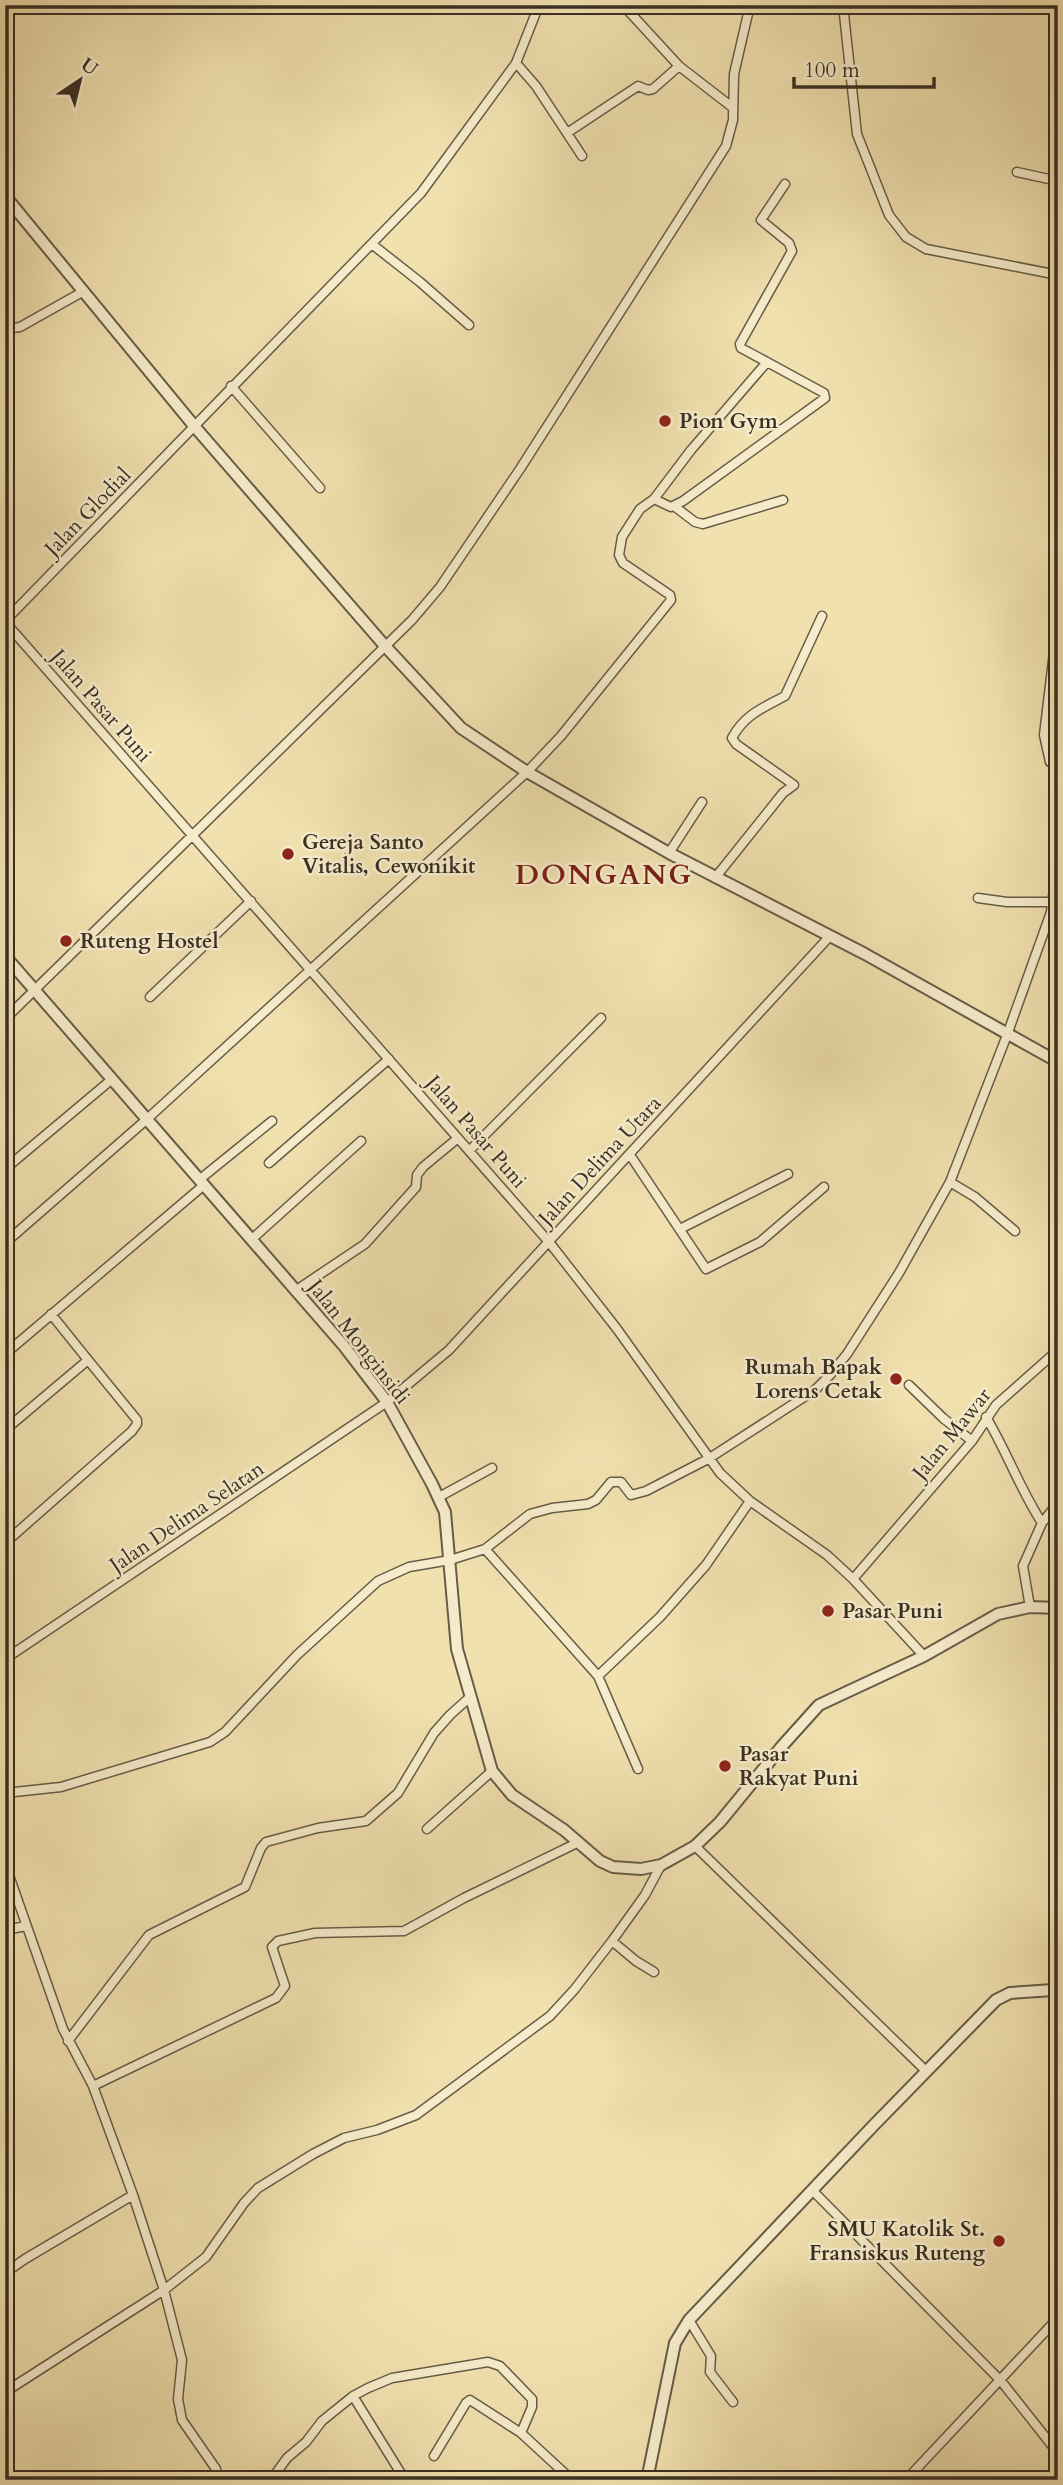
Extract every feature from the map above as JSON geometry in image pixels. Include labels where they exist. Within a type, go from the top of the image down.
[{"type":"street","name":"Jalan Glodial","points":[[5,622],[421,193],[516,63],[540,5]]},
{"type":"street","points":[[623,5],[680,66],[732,107]]},
{"type":"street","points":[[5,1019],[412,620],[440,587],[520,469],[726,146],[733,120],[736,62],[750,5]]},
{"type":"street","points":[[844,5],[857,134],[889,215],[898,227],[915,244],[926,249],[1058,275]]},
{"type":"street","points":[[516,63],[536,86],[582,156]]},
{"type":"street","points":[[567,133],[638,86],[653,89],[680,66]]},
{"type":"street","points":[[1017,172],[1058,181]]},
{"type":"street","points":[[654,499],[674,506],[690,497],[825,398],[824,393],[741,348],[740,344],[792,251],[789,243],[761,220],[785,184]]},
{"type":"street","points":[[5,196],[195,427],[454,722],[527,772],[669,853],[830,936],[1058,1062]]},
{"type":"street","points":[[373,245],[469,325]]},
{"type":"street","points":[[5,329],[20,327],[84,291]]},
{"type":"street","points":[[5,1243],[146,1120],[527,772],[561,736],[671,600],[670,595],[623,563],[619,555],[622,537],[640,509],[654,499],[691,450],[767,362]]},
{"type":"street","points":[[231,386],[320,488]]},
{"type":"street","points":[[674,506],[695,522],[703,524],[783,500]]},
{"type":"street","points":[[715,878],[783,793],[794,785],[736,744],[732,738],[742,723],[763,706],[785,696],[822,616]]},
{"type":"street","points":[[1058,618],[1044,734],[1058,770]]},
{"type":"street","name":"Jalan Pasar Puni","points":[[5,622],[549,1242],[666,1396],[708,1459],[750,1501],[827,1555],[853,1579],[924,1656]]},
{"type":"street","points":[[669,853],[702,802]]},
{"type":"street","points":[[5,1793],[61,1787],[210,1742],[225,1731],[297,1655],[378,1581],[409,1567],[450,1560],[485,1549],[530,1514],[552,1508],[588,1504],[596,1500],[611,1482],[621,1482],[628,1494],[635,1496],[708,1459],[815,1390],[847,1354],[899,1273],[950,1182],[1007,1035],[1053,902],[1058,858]]},
{"type":"street","points":[[978,898],[1007,902],[1053,902]]},
{"type":"street","points":[[150,997],[251,901]]},
{"type":"street","name":"Jalan Delima Utara","points":[[387,1402],[449,1350],[830,936]]},
{"type":"street","name":"Jalan Monginsidi","points":[[5,956],[344,1346],[387,1402],[439,1497],[447,1523],[451,1602],[457,1649],[492,1770],[512,1796],[579,1842],[600,1861],[613,1867],[641,1869],[661,1865],[695,1846],[720,1822],[819,1705],[924,1656],[998,1614],[1030,1607],[1058,1608]]},
{"type":"street","points":[[470,1151],[601,1018]]},
{"type":"street","points":[[270,1163],[389,1059]]},
{"type":"street","points":[[5,1169],[111,1080]]},
{"type":"street","points":[[5,1354],[272,1121]]},
{"type":"street","points":[[295,1291],[349,1256],[371,1238],[416,1187],[417,1175],[458,1138]]},
{"type":"street","points":[[252,1240],[361,1141]]},
{"type":"street","points":[[630,1155],[708,1269],[760,1242],[824,1187]]},
{"type":"street","points":[[680,1229],[788,1174]]},
{"type":"street","points":[[950,1182],[975,1197],[1015,1231]]},
{"type":"street","points":[[5,1543],[136,1426],[137,1420],[51,1314]]},
{"type":"street","name":"Jalan Mawar","points":[[853,1579],[972,1441],[996,1405],[1058,1350]]},
{"type":"street","points":[[5,1430],[88,1360]]},
{"type":"street","points":[[909,1385],[972,1441]]},
{"type":"street","name":"Jalan Delima Selatan","points":[[5,1659],[387,1402]]},
{"type":"street","points":[[986,1417],[1003,1445],[1024,1496],[1042,1523]]},
{"type":"street","points":[[439,1497],[492,1468]]},
{"type":"street","points":[[598,1676],[660,1617],[706,1565],[750,1501]]},
{"type":"street","points":[[1030,1607],[1023,1566],[1042,1523],[1058,1503]]},
{"type":"street","points":[[485,1549],[598,1676],[638,1769]]},
{"type":"street","points":[[68,2041],[149,1935],[245,1887],[261,1848],[267,1842],[318,1828],[366,1821],[398,1793],[435,1733],[470,1697]]},
{"type":"street","points":[[427,1829],[492,1770]]},
{"type":"street","points":[[93,2087],[280,1994],[285,1980],[272,1947],[278,1941],[315,1933],[404,1931],[464,1898],[579,1842]]},
{"type":"street","points":[[695,1846],[926,2071]]},
{"type":"street","points":[[5,1864],[68,2041],[93,2087],[133,2195],[164,2290],[182,2360],[179,2413],[216,2469],[218,2480]]},
{"type":"street","points":[[5,2392],[164,2290],[206,2257],[244,2203],[258,2188],[344,2138],[377,2130],[416,2115],[550,2016],[612,1941],[645,1895],[661,1865]]},
{"type":"street","points":[[5,1930],[26,1926]]},
{"type":"street","points":[[612,1941],[654,1972]]},
{"type":"street","points":[[647,2480],[675,2343],[690,2320],[996,2000],[1010,1993],[1056,1990]]},
{"type":"street","points":[[813,2191],[1001,2381],[1058,2453]]},
{"type":"street","points":[[5,2273],[133,2195]]},
{"type":"street","points":[[906,2480],[1058,2318]]},
{"type":"street","points":[[690,2320],[711,2356],[709,2372],[733,2402]]},
{"type":"street","points":[[271,2480],[287,2458],[306,2442],[322,2421],[353,2396],[392,2378],[493,2362],[532,2399],[532,2407],[521,2433]]},
{"type":"street","points":[[353,2396],[405,2480]]},
{"type":"street","points":[[434,2456],[470,2400],[521,2433],[572,2480]]},
{"type":"place","name":"Pion Gym","points":[[665,421]]},
{"type":"place","name":"Gereja Santo Vitalis, Cewonikit","points":[[288,854]]},
{"type":"place","name":"Ruteng Hostel","points":[[66,941]]},
{"type":"place","name":"Rumah Bapak Lorens Cetak","points":[[896,1379]]},
{"type":"place","name":"Pasar Puni","points":[[828,1611]]},
{"type":"place","name":"Pasar Rakyat Puni","points":[[725,1766]]},
{"type":"place","name":"SMU Katolik St. Fransiskus Ruteng","points":[[999,2241]]},
{"type":"district","name":"DONGANG","points":[[604,875]]}]
